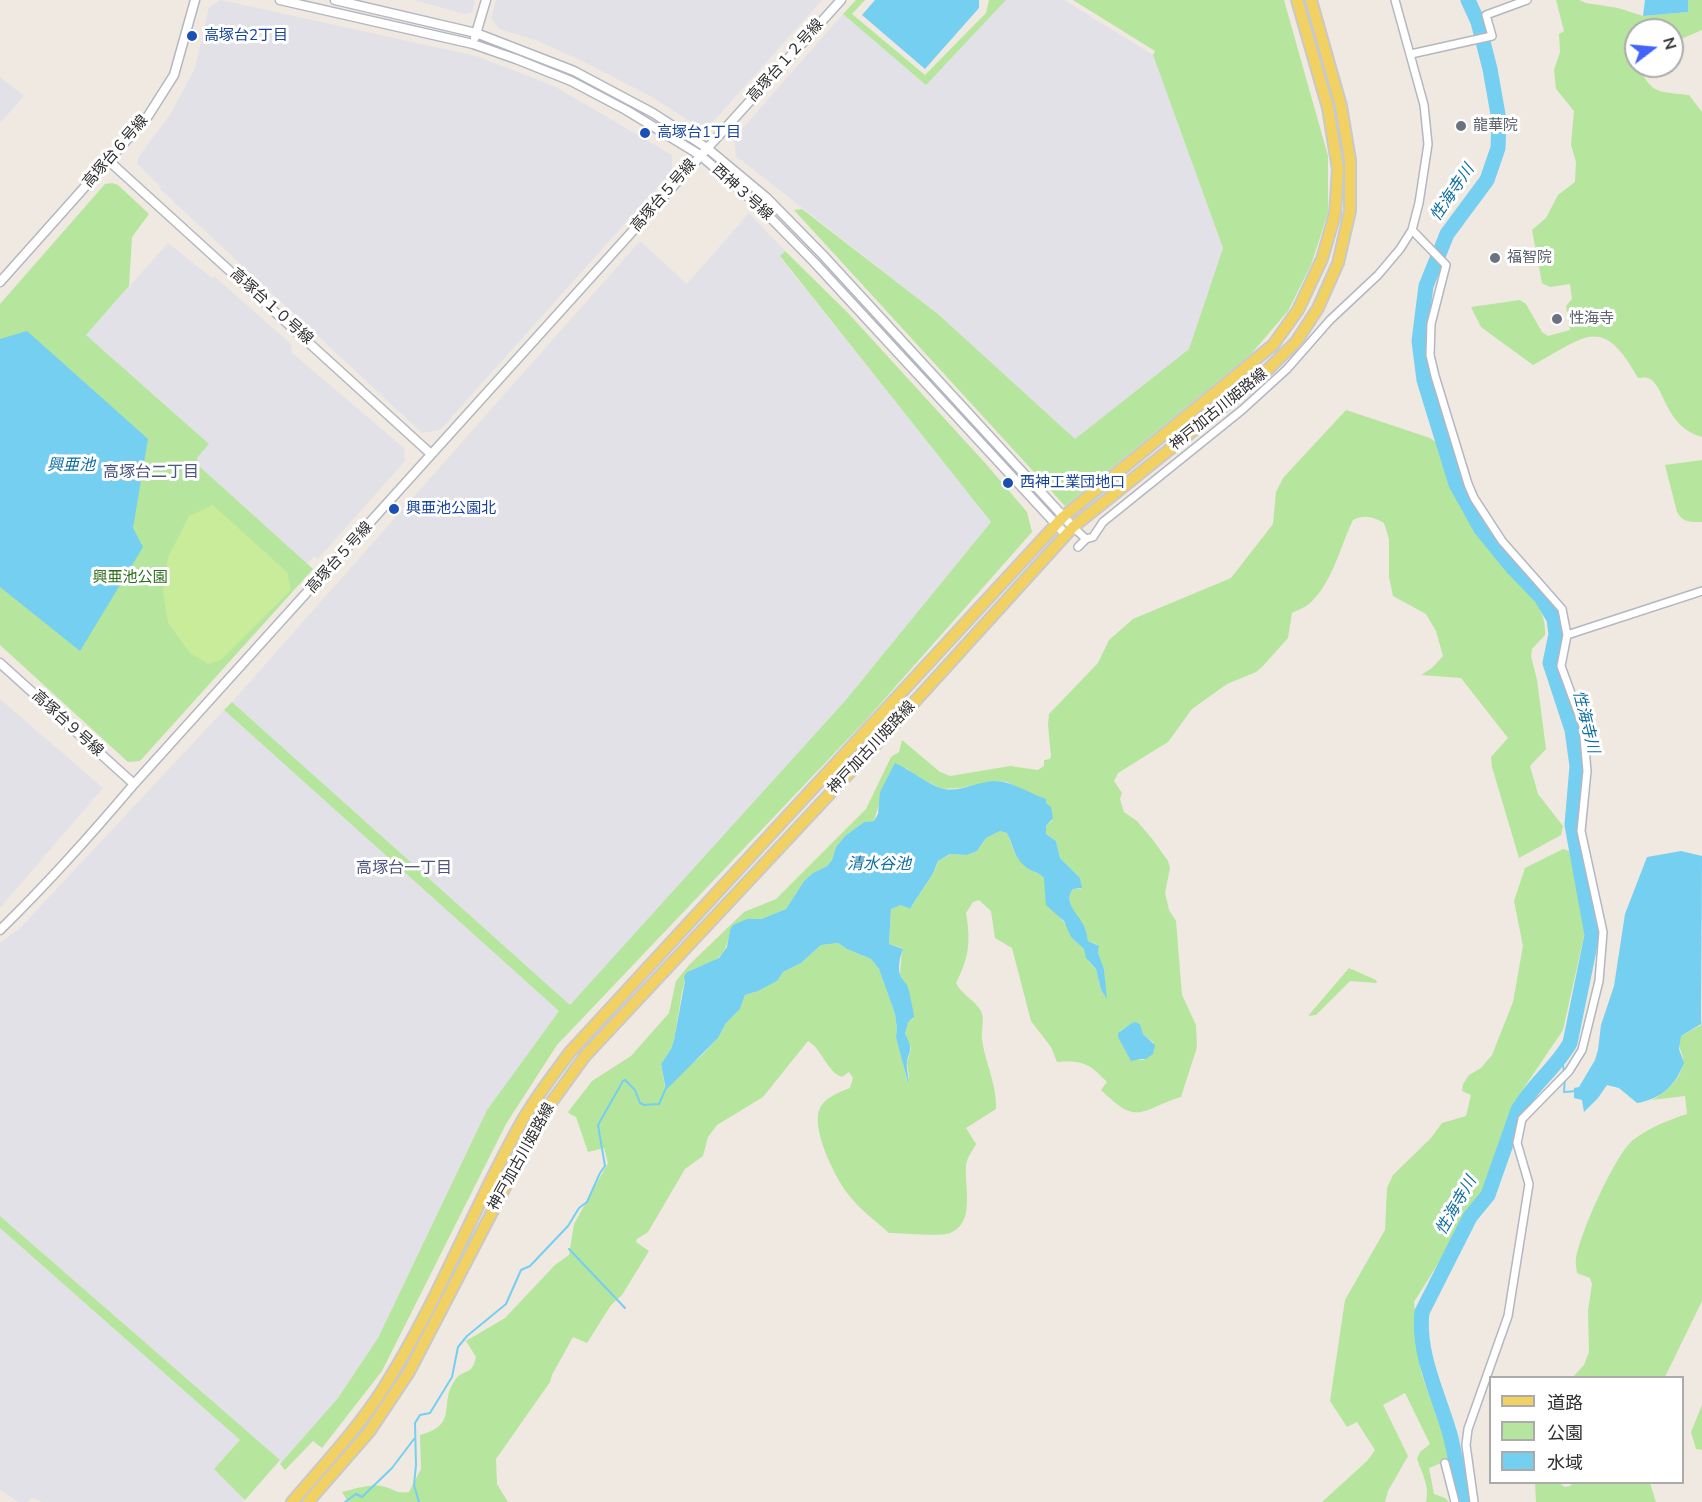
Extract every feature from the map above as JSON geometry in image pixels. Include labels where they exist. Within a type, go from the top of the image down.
[{"type":"main road","name":"神戸加古川姫路線","points":[[292,1502],[329,1459],[382,1390],[421,1324],[470,1221],[522,1121],[570,1052],[1059,520],[1273,345],[1298,310],[1322,259],[1335,214],[1338,169],[1328,108],[1297,0]]},
{"type":"main road","name":"神戸加古川姫路線","points":[[308,1502],[369,1432],[409,1372],[543,1114],[585,1056],[880,740],[1070,531],[1261,376],[1296,342],[1318,308],[1338,263],[1350,210],[1350,160],[1341,106],[1311,0]]},
{"type":"street","name":"高塚台６号線","points":[[0,282],[148,116],[174,75],[195,0]]},
{"type":"street","name":"西神３号線","points":[[280,0],[473,44],[516,58],[571,81],[626,110],[700,155],[759,206],[1059,520]]},
{"type":"street","name":"西神３号線","points":[[335,0],[476,33],[574,71],[653,113],[707,148],[767,198],[822,254],[1059,520]]},
{"type":"street","points":[[473,44],[486,0]]},
{"type":"street","name":"高塚台１２号線","points":[[700,155],[841,0]]},
{"type":"street","points":[[1078,547],[1086,539],[1093,537],[1103,522],[1242,410],[1287,369],[1330,320],[1378,275],[1400,249],[1412,230],[1428,144],[1424,105],[1395,0]]},
{"type":"street","points":[[1411,54],[1492,36],[1485,15],[1527,0]]},
{"type":"street","name":"高塚台５号線","points":[[0,930],[91,836],[134,784],[700,155]]},
{"type":"street","name":"高塚台１０号線","points":[[109,162],[431,454]]},
{"type":"street","points":[[1412,230],[1429,245],[1446,266],[1431,324],[1430,355],[1455,445],[1474,498],[1502,541],[1562,609],[1567,635],[1561,666],[1583,726],[1587,771],[1581,831],[1603,932],[1599,981],[1582,1050],[1569,1071],[1522,1119],[1517,1143],[1529,1184],[1508,1316],[1468,1429],[1466,1445],[1474,1502]]},
{"type":"street","points":[[1059,520],[1070,531],[1086,539]]},
{"type":"street","points":[[1567,635],[1702,591]]},
{"type":"street","name":"高塚台９号線","points":[[0,663],[134,784]]},
{"type":"street","points":[[1445,1463],[1455,1502]]},
{"type":"shaded area","points":[[221,0],[476,56],[554,86],[672,155],[672,171],[440,430],[422,433],[160,189],[161,187],[137,164],[138,158],[171,113],[195,68],[209,7]]},
{"type":"shaded area","points":[[414,0],[475,0],[472,12],[465,14]]},
{"type":"shaded area","points":[[496,0],[822,0],[710,125],[696,125],[652,97],[584,62],[536,40],[499,29],[491,18]]},
{"type":"shaded area","points":[[1006,0],[1064,0],[1153,55],[1223,248],[1189,349],[1075,439],[938,314],[736,156],[734,138],[843,14],[926,84]]},
{"type":"shaded area","points":[[0,77],[24,96],[0,123]]},
{"type":"shaded area","points":[[749,213],[785,251],[780,257],[991,522],[845,701],[725,837],[570,1005],[232,702],[640,241],[687,284]]},
{"type":"shaded area","points":[[168,243],[212,278],[214,276],[292,345],[291,352],[404,448],[405,461],[318,559],[314,556],[307,564],[199,466],[197,458],[209,444],[86,335]]},
{"type":"shaded area","points":[[0,699],[103,788],[0,908]]},
{"type":"shaded area","points":[[224,710],[559,1011],[487,1110],[378,1338],[338,1398],[282,1462],[0,1216],[0,943],[20,928]]},
{"type":"shaded area","points":[[0,1228],[240,1440],[214,1469],[245,1500],[243,1502],[43,1502],[32,1498],[26,1502],[19,1502],[0,1490]]},
{"type":"green space","points":[[856,0],[865,0],[852,14],[925,75],[986,13],[989,0],[1006,0],[926,85],[843,14]]},
{"type":"green space","points":[[1073,0],[1284,0],[1328,156],[1328,213],[1311,265],[1288,311],[1251,354],[1065,506],[794,210],[802,209],[938,314],[1075,439],[1189,349],[1223,248],[1153,55],[1155,51]]},
{"type":"green space","points":[[1556,0],[1579,0],[1643,16],[1688,12],[1688,0],[1702,0],[1702,30],[1684,38],[1684,18],[1624,18],[1624,78],[1645,78],[1650,85],[1660,91],[1689,95],[1702,112],[1702,437],[1689,432],[1680,424],[1654,382],[1648,378],[1638,378],[1614,345],[1603,338],[1580,339],[1533,365],[1481,327],[1471,307],[1520,300],[1526,304],[1542,332],[1548,336],[1570,330],[1566,306],[1572,299],[1570,284],[1550,287],[1542,283],[1532,230],[1546,218],[1558,195],[1575,182],[1576,162],[1571,145],[1574,111],[1556,89],[1554,70],[1560,52],[1559,34],[1564,31]]},
{"type":"green space","name":"興亜池公園","points":[[105,184],[118,185],[149,214],[132,237],[129,286],[86,335],[209,444],[197,458],[199,466],[313,569],[140,761],[128,762],[0,645],[0,304]]},
{"type":"green space","points":[[785,251],[848,313],[986,464],[1027,512],[1032,532],[866,720],[557,1045],[506,1124],[382,1371],[322,1448],[313,1441],[285,1470],[280,1464],[338,1398],[378,1338],[487,1110],[559,1011],[224,710],[232,702],[570,1005],[845,701],[991,522],[780,256]]},
{"type":"green space","points":[[1346,410],[1430,438],[1437,443],[1450,486],[1468,519],[1489,550],[1534,599],[1544,622],[1545,635],[1532,649],[1531,656],[1537,680],[1546,749],[1530,766],[1538,794],[1563,826],[1561,835],[1519,858],[1491,757],[1508,738],[1461,678],[1421,675],[1432,668],[1443,656],[1436,631],[1426,614],[1393,596],[1389,577],[1389,539],[1384,523],[1369,517],[1353,520],[1324,586],[1309,604],[1292,613],[1288,638],[1263,666],[1256,672],[1227,684],[1192,709],[1168,742],[1118,773],[1114,781],[1122,793],[1120,799],[1124,812],[1137,821],[1153,840],[1168,861],[1170,868],[1165,893],[1169,910],[1176,921],[1182,995],[1196,1025],[1197,1047],[1181,1097],[1147,1110],[1132,1112],[1124,1109],[1101,1090],[1107,1082],[1091,1067],[1080,1063],[1057,1062],[1051,1047],[1031,1021],[1012,948],[995,938],[991,911],[979,900],[973,902],[966,913],[968,941],[966,958],[956,983],[982,1014],[982,1039],[995,1091],[996,1109],[966,1128],[976,1144],[967,1162],[966,1213],[958,1228],[950,1233],[938,1235],[889,1233],[852,1199],[825,1152],[818,1127],[818,1116],[822,1104],[833,1095],[850,1088],[853,1078],[849,1072],[842,1077],[832,1070],[817,1049],[808,1041],[763,1097],[717,1125],[708,1137],[703,1156],[685,1169],[648,1232],[637,1239],[636,1242],[649,1251],[622,1295],[611,1305],[587,1343],[573,1337],[550,1382],[496,1459],[497,1484],[508,1502],[348,1502],[342,1492],[366,1486],[381,1486],[400,1492],[409,1492],[421,1469],[420,1435],[440,1425],[446,1412],[450,1389],[458,1376],[470,1370],[474,1363],[476,1357],[466,1341],[505,1318],[555,1265],[569,1255],[574,1224],[608,1163],[604,1148],[588,1152],[576,1117],[568,1112],[592,1081],[631,1056],[669,1013],[676,981],[690,964],[744,912],[776,899],[866,809],[891,757],[899,752],[902,740],[940,772],[950,776],[1010,766],[1038,770],[1044,766],[1044,760],[1050,759],[1051,756],[1049,714],[1098,663],[1109,640],[1133,619],[1231,578],[1273,524],[1276,492],[1283,478]],"holes":[[[906,768],[916,776],[942,789],[995,781],[1007,782],[1039,798],[1052,820],[1046,826],[1046,834],[1056,841],[1060,858],[1080,878],[1081,889],[1073,889],[1070,894],[1070,903],[1085,928],[1088,941],[1096,944],[1099,949],[1097,953],[1104,969],[1106,997],[1101,990],[1096,969],[1059,916],[1044,878],[1022,863],[1014,852],[1007,833],[1000,831],[986,838],[977,851],[967,855],[951,854],[938,861],[934,872],[910,909],[901,905],[891,909],[889,944],[902,948],[900,975],[906,985],[913,1008],[913,1019],[908,1021],[905,1035],[911,1048],[907,1063],[909,1078],[907,1081],[896,1037],[895,1014],[879,969],[871,959],[838,943],[821,945],[801,963],[783,972],[777,981],[745,995],[740,1009],[726,1023],[718,1038],[665,1087],[661,1064],[674,1040],[687,972],[717,959],[725,949],[730,930],[786,909],[804,881],[827,866],[832,860],[836,847],[845,836],[864,822],[874,821],[879,804]],[[1136,1022],[1140,1024],[1143,1034],[1154,1043],[1144,1060],[1135,1059],[1119,1038],[1120,1031]]]},
{"type":"green space","points":[[1702,460],[1702,522],[1688,521],[1677,512],[1665,465]]},
{"type":"green space","points":[[213,505],[287,572],[291,590],[221,660],[208,664],[190,653],[168,623],[163,592],[168,557],[189,516]]},
{"type":"green space","points":[[1563,849],[1569,851],[1586,927],[1563,1030],[1515,1101],[1482,1193],[1414,1302],[1421,1372],[1451,1459],[1429,1468],[1434,1494],[1449,1502],[1426,1502],[1426,1485],[1417,1459],[1420,1452],[1430,1444],[1405,1393],[1383,1405],[1408,1456],[1388,1491],[1385,1502],[1322,1502],[1367,1461],[1375,1450],[1357,1422],[1347,1427],[1330,1401],[1345,1300],[1385,1230],[1387,1188],[1393,1175],[1431,1138],[1442,1123],[1466,1116],[1471,1095],[1462,1091],[1463,1084],[1469,1075],[1481,1068],[1492,1055],[1513,1002],[1523,946],[1514,901],[1525,868]]},
{"type":"green space","points":[[1349,968],[1376,980],[1377,983],[1350,981],[1316,1015],[1308,1016]]},
{"type":"green space","points":[[1702,1019],[1702,1301],[1665,1376],[1574,1376],[1584,1365],[1589,1352],[1588,1311],[1592,1284],[1590,1278],[1577,1273],[1576,1263],[1583,1233],[1608,1178],[1626,1148],[1633,1140],[1646,1132],[1687,1114],[1685,1096],[1652,1100],[1663,1093],[1681,1072],[1683,1065],[1681,1036],[1701,1025]]},
{"type":"green space","points":[[0,1216],[280,1460],[245,1500],[214,1469],[240,1440],[0,1228]]},
{"type":"green space","points":[[1702,1405],[1702,1450],[1696,1449],[1691,1432]]},
{"type":"green space","points":[[1535,1484],[1560,1484],[1565,1487],[1572,1484],[1650,1484],[1656,1502],[1536,1502]]},
{"type":"water","points":[[875,0],[979,0],[979,8],[925,69],[862,15]]},
{"type":"water","points":[[1645,0],[1688,0],[1688,12],[1643,16]]},
{"type":"water","name":"興亜池","points":[[27,331],[148,439],[133,528],[143,547],[80,651],[0,587],[0,339]]},
{"type":"water","name":"清水谷池","points":[[895,763],[932,785],[944,789],[957,789],[994,781],[1015,785],[1046,799],[1046,803],[1051,807],[1053,818],[1046,826],[1046,834],[1056,841],[1060,858],[1080,878],[1082,888],[1073,889],[1070,895],[1071,905],[1084,926],[1088,941],[1099,946],[1098,953],[1104,969],[1107,999],[1101,990],[1096,969],[1086,958],[1084,949],[1071,937],[1064,921],[1046,905],[1044,878],[1023,864],[1007,833],[1000,831],[986,838],[977,851],[967,855],[950,854],[938,861],[910,909],[901,905],[891,909],[889,944],[903,949],[899,971],[908,987],[914,1014],[908,1022],[905,1034],[910,1045],[907,1062],[908,1083],[896,1037],[895,1014],[879,969],[871,959],[838,943],[821,945],[801,963],[783,972],[777,981],[745,995],[740,1009],[726,1023],[718,1038],[666,1090],[661,1064],[674,1040],[684,977],[687,972],[719,958],[727,947],[733,925],[747,919],[761,919],[786,909],[804,881],[827,866],[832,860],[836,847],[845,836],[864,822],[874,821],[878,814],[880,792]]},
{"type":"water","points":[[1681,851],[1702,856],[1701,1024],[1681,1036],[1679,1049],[1684,1063],[1672,1085],[1660,1095],[1637,1103],[1619,1088],[1607,1085],[1584,1112],[1582,1100],[1574,1098],[1574,1088],[1579,1087],[1595,1060],[1598,1050],[1601,1025],[1614,986],[1625,914],[1647,857]]},
{"type":"water","points":[[1136,1022],[1140,1024],[1143,1034],[1155,1045],[1153,1054],[1146,1059],[1131,1061],[1118,1033]]},
{"type":"waterway","name":"性海寺川","points":[[1464,1502],[1451,1438],[1426,1360],[1421,1328],[1422,1312],[1470,1217],[1488,1195],[1518,1110],[1570,1043],[1592,935],[1572,825],[1577,766],[1572,730],[1550,663],[1556,634],[1554,619],[1541,597],[1512,567],[1481,529],[1456,484],[1424,380],[1419,341],[1426,286],[1447,234],[1487,180],[1498,148],[1499,120],[1490,69],[1478,22],[1468,0]]},
{"type":"waterway","points":[[1562,1058],[1564,1072]]},
{"type":"waterway","points":[[1565,1077],[1564,1092],[1577,1091]]},
{"type":"waterway","points":[[419,1502],[414,1485],[415,1423],[420,1415],[430,1413],[452,1377],[458,1347],[467,1336],[506,1304],[521,1270],[530,1266],[568,1226],[579,1208],[587,1202],[605,1166],[598,1125],[623,1081],[625,1080],[635,1090],[640,1103],[644,1105],[659,1104],[666,1088]]},
{"type":"waterway","points":[[569,1249],[625,1308]]},
{"type":"waterway","points":[[345,1502],[356,1494],[362,1497],[392,1468],[414,1439]]},
{"type":"place","name":"高塚台2丁目","points":[[192,36]]},
{"type":"place","name":"龍華院","points":[[1461,126]]},
{"type":"place","name":"高塚台1丁目","points":[[645,133]]},
{"type":"place","name":"福智院","points":[[1495,258]]},
{"type":"place","name":"性海寺","points":[[1557,319]]},
{"type":"place","name":"西神工業団地口","points":[[1008,483]]},
{"type":"place","name":"興亜池公園北","points":[[394,509]]},
{"type":"district","name":"高塚台二丁目","points":[[151,473]]},
{"type":"district","name":"高塚台一丁目","points":[[404,869]]}]
